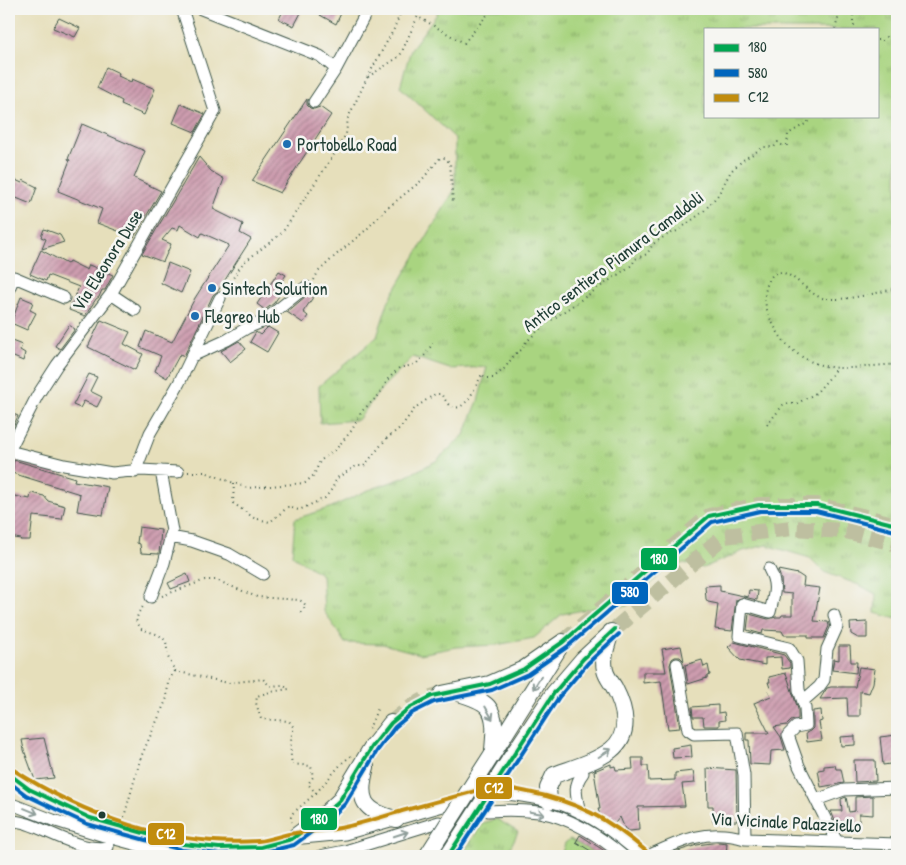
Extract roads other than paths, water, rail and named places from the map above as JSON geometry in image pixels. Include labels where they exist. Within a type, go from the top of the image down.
[{"type":"highway","points":[[448,856],[554,693],[583,659],[614,630],[605,652],[604,662],[605,672],[615,689],[626,721],[620,741],[610,751],[595,759],[554,775],[548,788],[549,801]]},
{"type":"highway","points":[[427,856],[493,753],[563,642],[524,669],[490,684],[449,693],[476,700],[488,707],[494,722],[493,753]]},
{"type":"highway","points":[[292,833],[314,824],[340,800],[370,739],[391,723]]},
{"type":"highway","points":[[370,739],[363,780],[363,796],[371,810],[378,814],[396,818]]},
{"type":"street","name":"Via Eleonora Duse","points":[[9,451],[37,396],[57,364],[110,294],[215,111],[182,9]]},
{"type":"street","points":[[201,9],[320,56],[336,68]]},
{"type":"street","points":[[314,102],[336,68],[368,9]]},
{"type":"street","points":[[9,289],[14,276],[64,298]]},
{"type":"street","points":[[192,356],[262,322],[306,287]]},
{"type":"street","points":[[110,294],[135,310]]},
{"type":"street","points":[[135,472],[150,433],[175,390],[220,298]]},
{"type":"street","points":[[9,451],[64,465],[112,473],[141,470],[178,472]]},
{"type":"street","points":[[152,595],[164,564],[172,532],[161,471]]},
{"type":"street","points":[[170,537],[192,541],[229,554],[263,574]]},
{"type":"street","points":[[769,569],[774,579],[775,589],[770,612],[742,604],[739,636],[789,648],[797,661],[799,690],[803,701],[806,726],[796,727],[788,735],[799,766],[837,842]]},
{"type":"street","points":[[803,701],[824,680],[827,649],[837,627],[834,614]]},
{"type":"street","points":[[677,664],[688,730],[694,734],[737,733],[744,775],[745,838]]},
{"type":"street","points":[[580,813],[576,782],[583,773]]},
{"type":"street","points":[[9,774],[29,789],[111,826],[183,844],[219,848],[260,847],[292,833],[345,834],[450,804]]},
{"type":"street","points":[[816,800],[844,790],[897,788]]},
{"type":"street","points":[[498,793],[549,801],[580,813],[602,824],[642,856]]},
{"type":"street","points":[[9,803],[106,842],[178,856]]},
{"type":"street","points":[[488,810],[540,812],[558,818],[579,826],[623,856]]},
{"type":"street","points":[[9,820],[28,824],[71,842],[101,849],[106,842]]},
{"type":"street","points":[[320,856],[345,852],[439,822]]},
{"type":"street","name":"Via Vicinale Palazziello","points":[[648,856],[677,842],[702,835],[728,834],[745,838],[897,844]]},
{"type":"street","points":[[106,842],[116,856]]},
{"type":"tunnel","points":[[563,642],[709,516],[759,505],[817,505],[897,525]]},
{"type":"tunnel","points":[[616,628],[724,536],[792,528],[846,531],[897,544]]},
{"type":"tunnel","points":[[391,723],[415,705],[428,698],[442,694]]},
{"type":"place","name":"Portobello Road","points":[[287,144]]},
{"type":"place","name":"Sintech Solution","points":[[212,288]]},
{"type":"place","name":"Flegreo Hub","points":[[195,316]]}]
